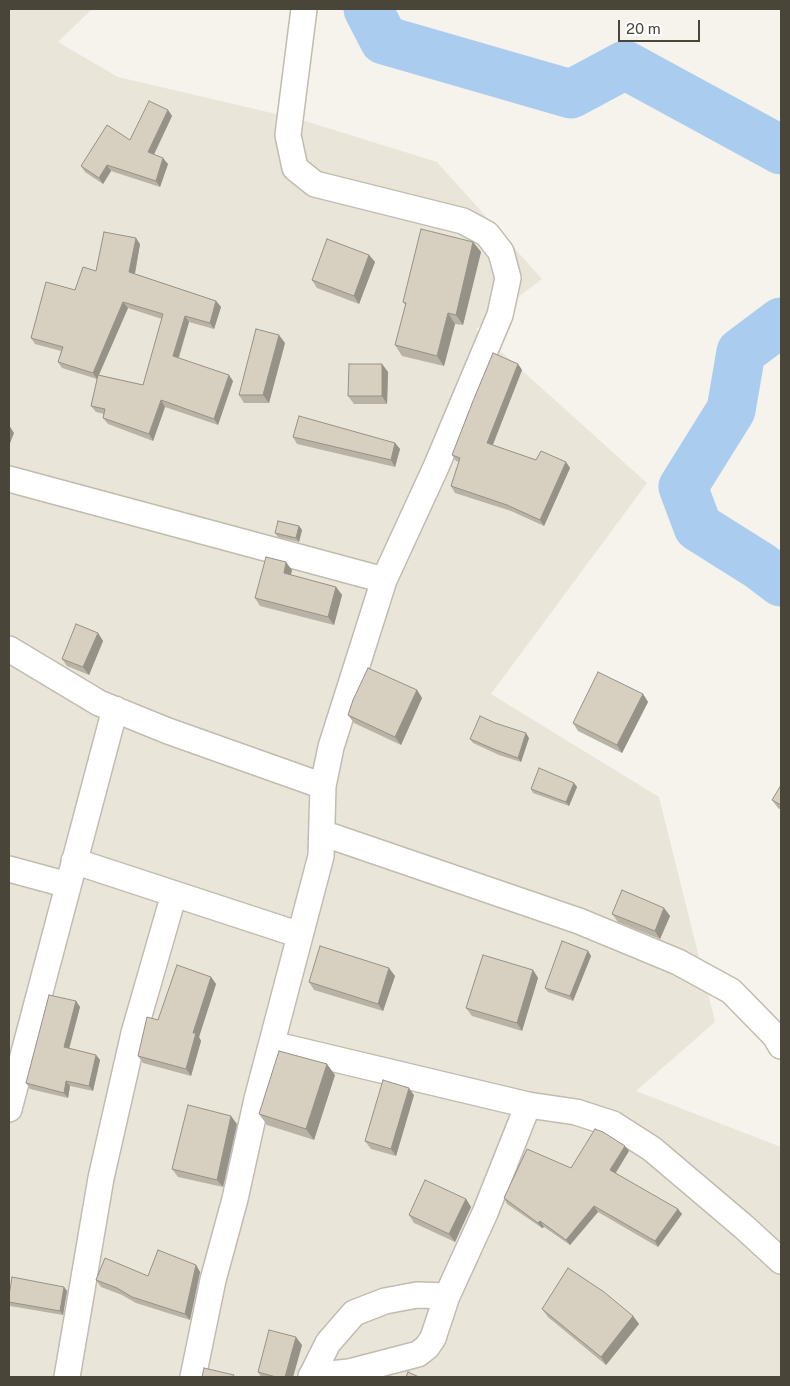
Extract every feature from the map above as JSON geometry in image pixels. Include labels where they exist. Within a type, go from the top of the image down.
[{"type":"street","points":[[193,1377],[213,1280],[235,1198],[257,1100],[321,856],[323,786],[331,747],[384,580],[436,467],[500,316],[508,278],[501,252],[492,240],[487,234],[463,221],[315,184],[295,168],[288,136],[304,9]]},
{"type":"street","points":[[9,479],[384,580]]},
{"type":"street","points":[[9,649],[99,703],[168,731],[323,786]]},
{"type":"street","points":[[9,1109],[115,709]]},
{"type":"street","points":[[322,833],[580,921],[678,962],[731,991],[774,1036],[781,1046]]},
{"type":"street","points":[[74,861],[300,935]]},
{"type":"street","points":[[9,869],[68,886]]},
{"type":"street","points":[[68,1377],[101,1178],[134,1033],[174,894]]},
{"type":"street","points":[[272,1044],[528,1105],[576,1112],[613,1124],[652,1149],[781,1261]]},
{"type":"street","points":[[311,1377],[349,1372],[418,1354],[427,1347],[433,1338],[447,1296],[486,1213],[528,1105]]},
{"type":"street","points":[[311,1377],[328,1343],[354,1313],[385,1301],[417,1295],[447,1296]]},
{"type":"shaded area","points":[[9,9],[92,9],[58,42],[118,77],[302,120],[437,162],[542,279],[476,329],[647,483],[491,694],[659,797],[715,1022],[636,1091],[781,1147],[781,1377],[9,1377]]},
{"type":"building","points":[[149,101],[168,110],[148,152],[163,158],[156,181],[107,165],[99,178],[81,166],[107,125],[130,140]]},
{"type":"building","points":[[421,229],[473,242],[456,315],[448,313],[437,356],[395,345],[406,303],[403,302]]},
{"type":"building","points":[[104,232],[136,238],[129,272],[216,301],[210,323],[185,316],[173,356],[229,375],[214,419],[161,400],[149,434],[103,418],[105,409],[91,406],[98,375],[143,385],[163,314],[123,302],[93,373],[58,362],[63,347],[31,338],[46,282],[75,290],[83,267],[96,271]]},
{"type":"building","points":[[327,239],[369,255],[354,296],[312,280]]},
{"type":"building","points":[[256,329],[279,335],[263,395],[239,395]]},
{"type":"building","points":[[493,353],[518,364],[487,443],[536,460],[541,451],[566,462],[540,520],[507,505],[451,486],[460,458],[452,455]]},
{"type":"building","points":[[349,364],[382,364],[382,396],[348,396]]},
{"type":"building","points":[[299,416],[395,443],[391,460],[293,437]]},
{"type":"building","points":[[278,521],[299,526],[296,538],[275,533]]},
{"type":"building","points":[[266,557],[286,562],[284,573],[336,587],[328,617],[255,598]]},
{"type":"building","points":[[76,624],[98,633],[83,667],[62,659]]},
{"type":"building","points":[[368,668],[417,690],[395,737],[348,715]]},
{"type":"building","points":[[598,672],[643,694],[617,745],[573,723]]},
{"type":"building","points":[[480,716],[526,733],[518,758],[470,739]]},
{"type":"building","points":[[539,768],[574,783],[566,802],[531,789]]},
{"type":"building","points":[[781,785],[781,805],[772,800]]},
{"type":"building","points":[[622,890],[664,908],[655,931],[612,914]]},
{"type":"building","points":[[562,941],[588,951],[570,996],[545,988]]},
{"type":"building","points":[[320,946],[389,968],[378,1004],[309,982]]},
{"type":"building","points":[[483,955],[533,970],[517,1023],[466,1008]]},
{"type":"building","points":[[177,965],[211,977],[193,1033],[196,1033],[186,1069],[138,1056],[147,1017],[158,1020]]},
{"type":"building","points":[[49,995],[76,1001],[64,1047],[96,1055],[89,1086],[66,1081],[64,1093],[26,1083]]},
{"type":"building","points":[[279,1051],[327,1064],[306,1129],[259,1114]]},
{"type":"building","points":[[383,1080],[409,1088],[391,1149],[365,1141]]},
{"type":"building","points":[[188,1105],[231,1116],[217,1180],[172,1169]]},
{"type":"building","points":[[595,1129],[625,1146],[610,1170],[678,1209],[655,1241],[594,1206],[566,1240],[540,1221],[538,1223],[504,1198],[527,1149],[571,1168]]},
{"type":"building","points":[[425,1180],[466,1199],[449,1234],[409,1215]]},
{"type":"building","points":[[158,1250],[196,1265],[185,1314],[132,1297],[117,1288],[96,1280],[105,1258],[148,1276]]},
{"type":"building","points":[[568,1268],[604,1292],[633,1316],[601,1357],[542,1309]]},
{"type":"building","points":[[12,1277],[64,1287],[60,1311],[9,1302]]},
{"type":"building","points":[[269,1330],[296,1337],[285,1377],[276,1377],[258,1372]]},
{"type":"building","points":[[204,1368],[234,1375],[233,1377],[202,1377]]},
{"type":"building","points":[[408,1372],[419,1377],[406,1377]]},
{"type":"waterway","points":[[368,9],[384,40],[571,94],[625,65],[781,150]]},
{"type":"waterway","points":[[781,322],[741,352],[731,410],[683,487],[698,527],[760,566],[781,582]]}]
